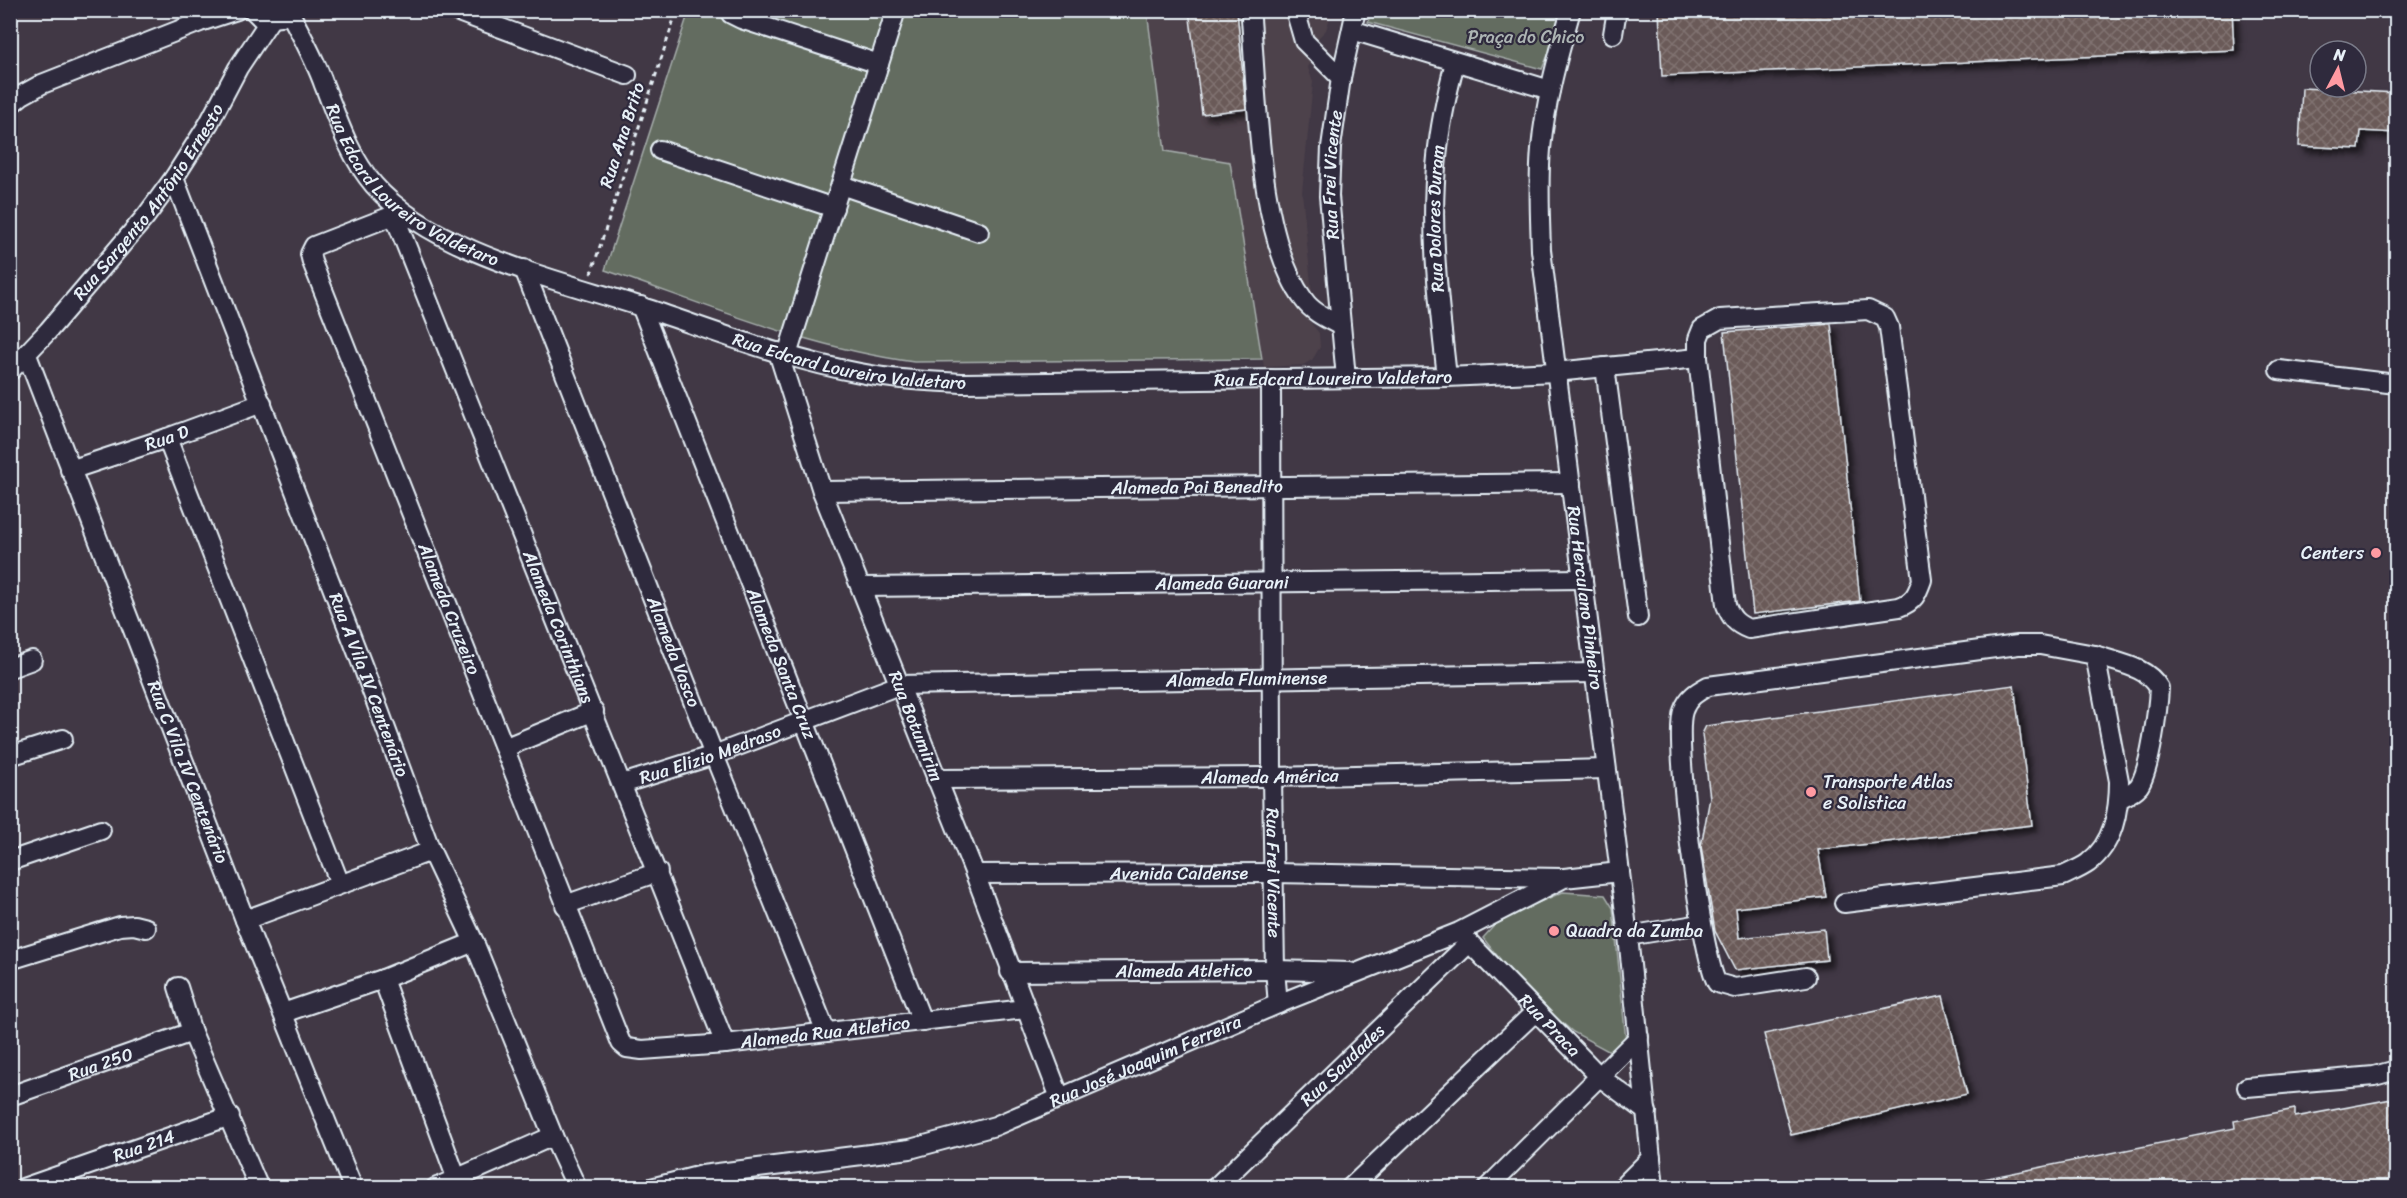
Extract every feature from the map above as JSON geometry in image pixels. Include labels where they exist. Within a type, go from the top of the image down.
[{"type":"street","points":[[10,105],[42,84],[200,22],[237,10]]},
{"type":"street","points":[[253,10],[262,19],[270,20],[280,18],[289,11]]},
{"type":"street","points":[[453,10],[627,75]]},
{"type":"street","points":[[729,10],[731,14],[741,19],[879,64]]},
{"type":"street","points":[[782,353],[834,208],[896,10]]},
{"type":"street","points":[[1295,10],[1304,41],[1341,78]]},
{"type":"street","name":"Rua Frei Vicente","points":[[1346,378],[1329,196],[1330,147],[1341,78],[1356,10]]},
{"type":"street","name":"Rua Herculano Pinheiro","points":[[1571,10],[1550,90],[1541,148],[1539,196],[1541,250],[1628,936],[1654,1188]]},
{"type":"street","points":[[1613,34],[1617,10]]},
{"type":"street","name":"Rua Edcard Loureiro Valdetaro","points":[[289,11],[324,83],[337,121],[355,160],[396,212],[462,246],[524,269],[782,353],[859,373],[908,380],[964,383],[1447,377],[1555,372],[1698,358]]},
{"type":"street","points":[[1252,13],[1264,171],[1284,265],[1305,302],[1320,315],[1341,326]]},
{"type":"street","name":"Rua Sargento Antônio Ernesto","points":[[10,370],[27,355],[146,216],[174,178],[238,68],[270,20]]},
{"type":"street","points":[[1352,30],[1550,90]]},
{"type":"street","name":"Rua Dolores Duram","points":[[1447,377],[1436,276],[1434,209],[1436,158],[1442,115],[1455,62]]},
{"type":"street","points":[[660,150],[834,208]]},
{"type":"street","name":"Rua A Vila IV Centenário","points":[[174,178],[262,403],[431,851],[474,942],[553,1136],[577,1188]]},
{"type":"street","points":[[841,185],[979,232]]},
{"type":"street","name":"Alameda Corinthians","points":[[396,212],[725,1044]]},
{"type":"street","name":"Alameda Cruzeiro","points":[[396,212],[314,246],[310,255],[565,905],[621,1043],[627,1048]]},
{"type":"street","name":"Alameda Vasco","points":[[524,269],[714,755],[826,1032]]},
{"type":"street","name":"Alameda Santa Cruz","points":[[641,306],[922,1021]]},
{"type":"street","points":[[1868,310],[1885,318],[1889,327],[1922,580],[1917,595],[1910,603],[1899,607],[1749,629],[1738,624],[1731,617],[1726,605],[1698,358],[1698,339],[1702,329],[1720,319],[1868,310]]},
{"type":"street","name":"Rua Botumirim","points":[[782,353],[822,491],[975,874],[1010,972],[1060,1098]]},
{"type":"street","name":"Rua C Vila IV Centenário","points":[[27,355],[245,920],[353,1188]]},
{"type":"street","points":[[1605,367],[1638,617]]},
{"type":"street","points":[[2279,370],[2397,384]]},
{"type":"street","name":"Rua Frei Vicente","points":[[1271,380],[1272,777],[1275,970],[1278,1004]]},
{"type":"street","name":"Rua D","points":[[70,470],[262,403]]},
{"type":"street","points":[[167,438],[340,884]]},
{"type":"street","name":"Alameda Pai Benedito","points":[[822,491],[1571,483]]},
{"type":"street","name":"Alameda Guarani","points":[[862,587],[1582,579]]},
{"type":"street","points":[[1806,977],[1735,988],[1717,983],[1713,975],[1701,924],[1681,751],[1682,713],[1688,700],[1697,692],[1708,686],[2018,645],[2040,645],[2095,655],[2145,672],[2154,679],[2158,688],[2146,772],[2131,794],[2119,799]]},
{"type":"street","points":[[1844,903],[2063,876],[2087,864],[2097,855],[2113,829],[2118,813],[2119,781],[2095,655]]},
{"type":"street","points":[[10,668],[32,660]]},
{"type":"street","name":"Alameda Fluminense","points":[[899,686],[1594,673]]},
{"type":"street","name":"Rua Elizio Medraso","points":[[622,784],[714,755],[899,686]]},
{"type":"street","points":[[504,747],[594,711]]},
{"type":"street","points":[[10,756],[63,739]]},
{"type":"street","name":"Alameda América","points":[[936,779],[1272,777],[1606,769]]},
{"type":"street","points":[[10,861],[101,830]]},
{"type":"street","points":[[245,920],[431,851]]},
{"type":"street","points":[[565,905],[658,872]]},
{"type":"street","name":"Rua José Joaquim Ferreira","points":[[651,1188],[702,1175],[910,1149],[995,1126],[1278,1004],[1358,972],[1464,937],[1564,878],[1620,872]]},
{"type":"street","name":"Avenida Caldense","points":[[975,874],[1274,873],[1564,878]]},
{"type":"street","points":[[1628,936],[1701,924]]},
{"type":"street","points":[[10,960],[120,926],[134,925],[146,928]]},
{"type":"street","name":"Rua Praca","points":[[1464,937],[1600,1077],[1647,1112]]},
{"type":"street","name":"Rua Saudades","points":[[1215,1188],[1464,937]]},
{"type":"street","points":[[284,1013],[383,979],[474,942]]},
{"type":"street","name":"Alameda Atletico","points":[[1010,972],[1275,970],[1358,972]]},
{"type":"street","points":[[383,979],[456,1178]]},
{"type":"street","points":[[178,987],[192,1032],[259,1188]]},
{"type":"street","name":"Alameda Rua Atletico","points":[[627,1048],[642,1050],[725,1044],[1025,1009]]},
{"type":"street","points":[[1350,1188],[1535,1012]]},
{"type":"street","name":"Rua 250","points":[[10,1096],[192,1032]]},
{"type":"street","points":[[1487,1188],[1639,1037]]},
{"type":"street","points":[[2247,1087],[2374,1076],[2397,1071]]},
{"type":"street","name":"Rua 214","points":[[23,1188],[230,1116]]},
{"type":"street","points":[[435,1188],[553,1136]]},
{"type":"street","points":[[1621,1188],[1651,1158]]},
{"type":"path","name":"Rua Ana Brito","points":[[594,267],[677,10]]},
{"type":"shaded area","points":[[1147,11],[1332,11],[1326,30],[1316,40],[1308,68],[1313,82],[1302,192],[1312,294],[1299,309],[1319,333],[1320,347],[1312,360],[1303,365],[1264,367],[1230,162],[1165,151]]},
{"type":"green space","points":[[689,11],[1147,11],[1165,151],[1230,162],[1262,359],[914,362],[835,347],[797,336],[605,270]]},
{"type":"green space","name":"Praça do Chico","points":[[1371,11],[1567,11],[1542,69],[1368,22]]},
{"type":"green space","points":[[1563,892],[1605,895],[1613,908],[1626,1041],[1622,1049],[1610,1052],[1573,1032],[1526,992],[1483,938],[1500,919]]},
{"type":"building","points":[[1189,10],[1237,10],[1246,109],[1202,114]]},
{"type":"building","points":[[1659,10],[2232,10],[2234,50],[1662,76]]},
{"type":"building","points":[[2302,88],[2308,88],[2308,99],[2368,99],[2368,91],[2397,93],[2397,133],[2361,131],[2359,149],[2299,146]]},
{"type":"building","points":[[1831,324],[1860,601],[1753,614],[1724,332]]},
{"type":"building","points":[[2014,685],[2032,825],[1818,850],[1826,897],[1736,908],[1739,938],[1824,929],[1827,960],[1735,970],[1715,931],[1701,846],[1710,798],[1702,734],[1706,726]]},
{"type":"building","points":[[1943,996],[1967,1094],[1791,1135],[1764,1034]]},
{"type":"building","points":[[2397,1098],[2397,1184],[2380,1188],[1974,1188],[1973,1181],[2235,1128],[2234,1121],[2295,1109],[2295,1117]]},
{"type":"place","name":"Centers","points":[[2376,553]]},
{"type":"place","name":"Transporte Atlas e Solistica","points":[[1811,792]]},
{"type":"place","name":"Quadra da Zumba","points":[[1554,931]]}]
